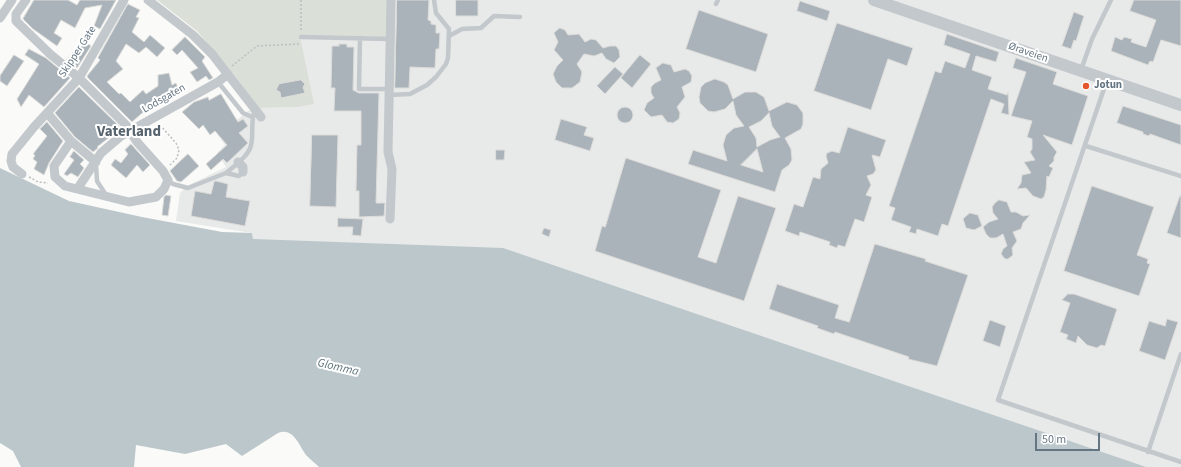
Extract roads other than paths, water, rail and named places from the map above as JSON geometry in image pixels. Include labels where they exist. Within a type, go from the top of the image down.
[{"type":"street","points":[[0,18],[12,0]]},
{"type":"street","points":[[26,0],[16,14],[16,21],[50,54],[79,78],[132,132],[137,142],[163,171],[168,180],[164,189],[156,197],[129,202],[106,195],[65,186],[58,181],[53,172],[54,166],[71,140]]},
{"type":"street","name":"Skipper Gate","points":[[22,174],[12,164],[12,154],[34,127],[48,114],[79,78],[124,0]]},
{"type":"street","points":[[148,0],[193,35],[227,73],[256,115]]},
{"type":"street","points":[[390,219],[392,169],[388,152],[391,0]]},
{"type":"street","name":"Øraveien","points":[[874,0],[1181,105]]},
{"type":"street","name":"Lodsgaten","points":[[78,188],[101,153],[122,136],[132,132],[218,82],[227,73]]},
{"type":"street","points":[[48,114],[71,140],[96,162]]},
{"type":"street","points":[[238,162],[243,167],[243,172]]},
{"type":"lane","points":[[360,38],[359,89],[410,94],[427,85],[436,77],[446,64],[449,28],[434,10],[434,0]]},
{"type":"lane","points":[[1081,71],[1092,39],[1111,0]]},
{"type":"lane","points":[[449,36],[462,28],[481,28],[494,16],[520,17]]},
{"type":"lane","points":[[303,37],[390,39]]},
{"type":"lane","points":[[1108,80],[998,400],[1181,462]]},
{"type":"lane","points":[[168,180],[173,184],[188,188],[226,173],[248,151],[251,145],[256,115],[243,113],[218,82]]},
{"type":"lane","points":[[1086,146],[1181,176]]},
{"type":"lane","points":[[96,162],[97,181],[106,195]]},
{"type":"lane","points":[[226,173],[239,176],[243,172]]},
{"type":"lane","points":[[1148,452],[1181,354]]},
{"type":"water","name":"Glomma","points":[[0,168],[69,201],[222,232],[252,233],[253,239],[503,248],[1146,467],[319,467],[307,456],[292,435],[284,432],[278,433],[242,456],[226,444],[185,454],[136,445],[134,467],[21,467],[13,451],[0,443]]},
{"type":"place","name":"Jotun","points":[[1086,86]]},
{"type":"district","name":"Vaterland","points":[[129,133]]}]
